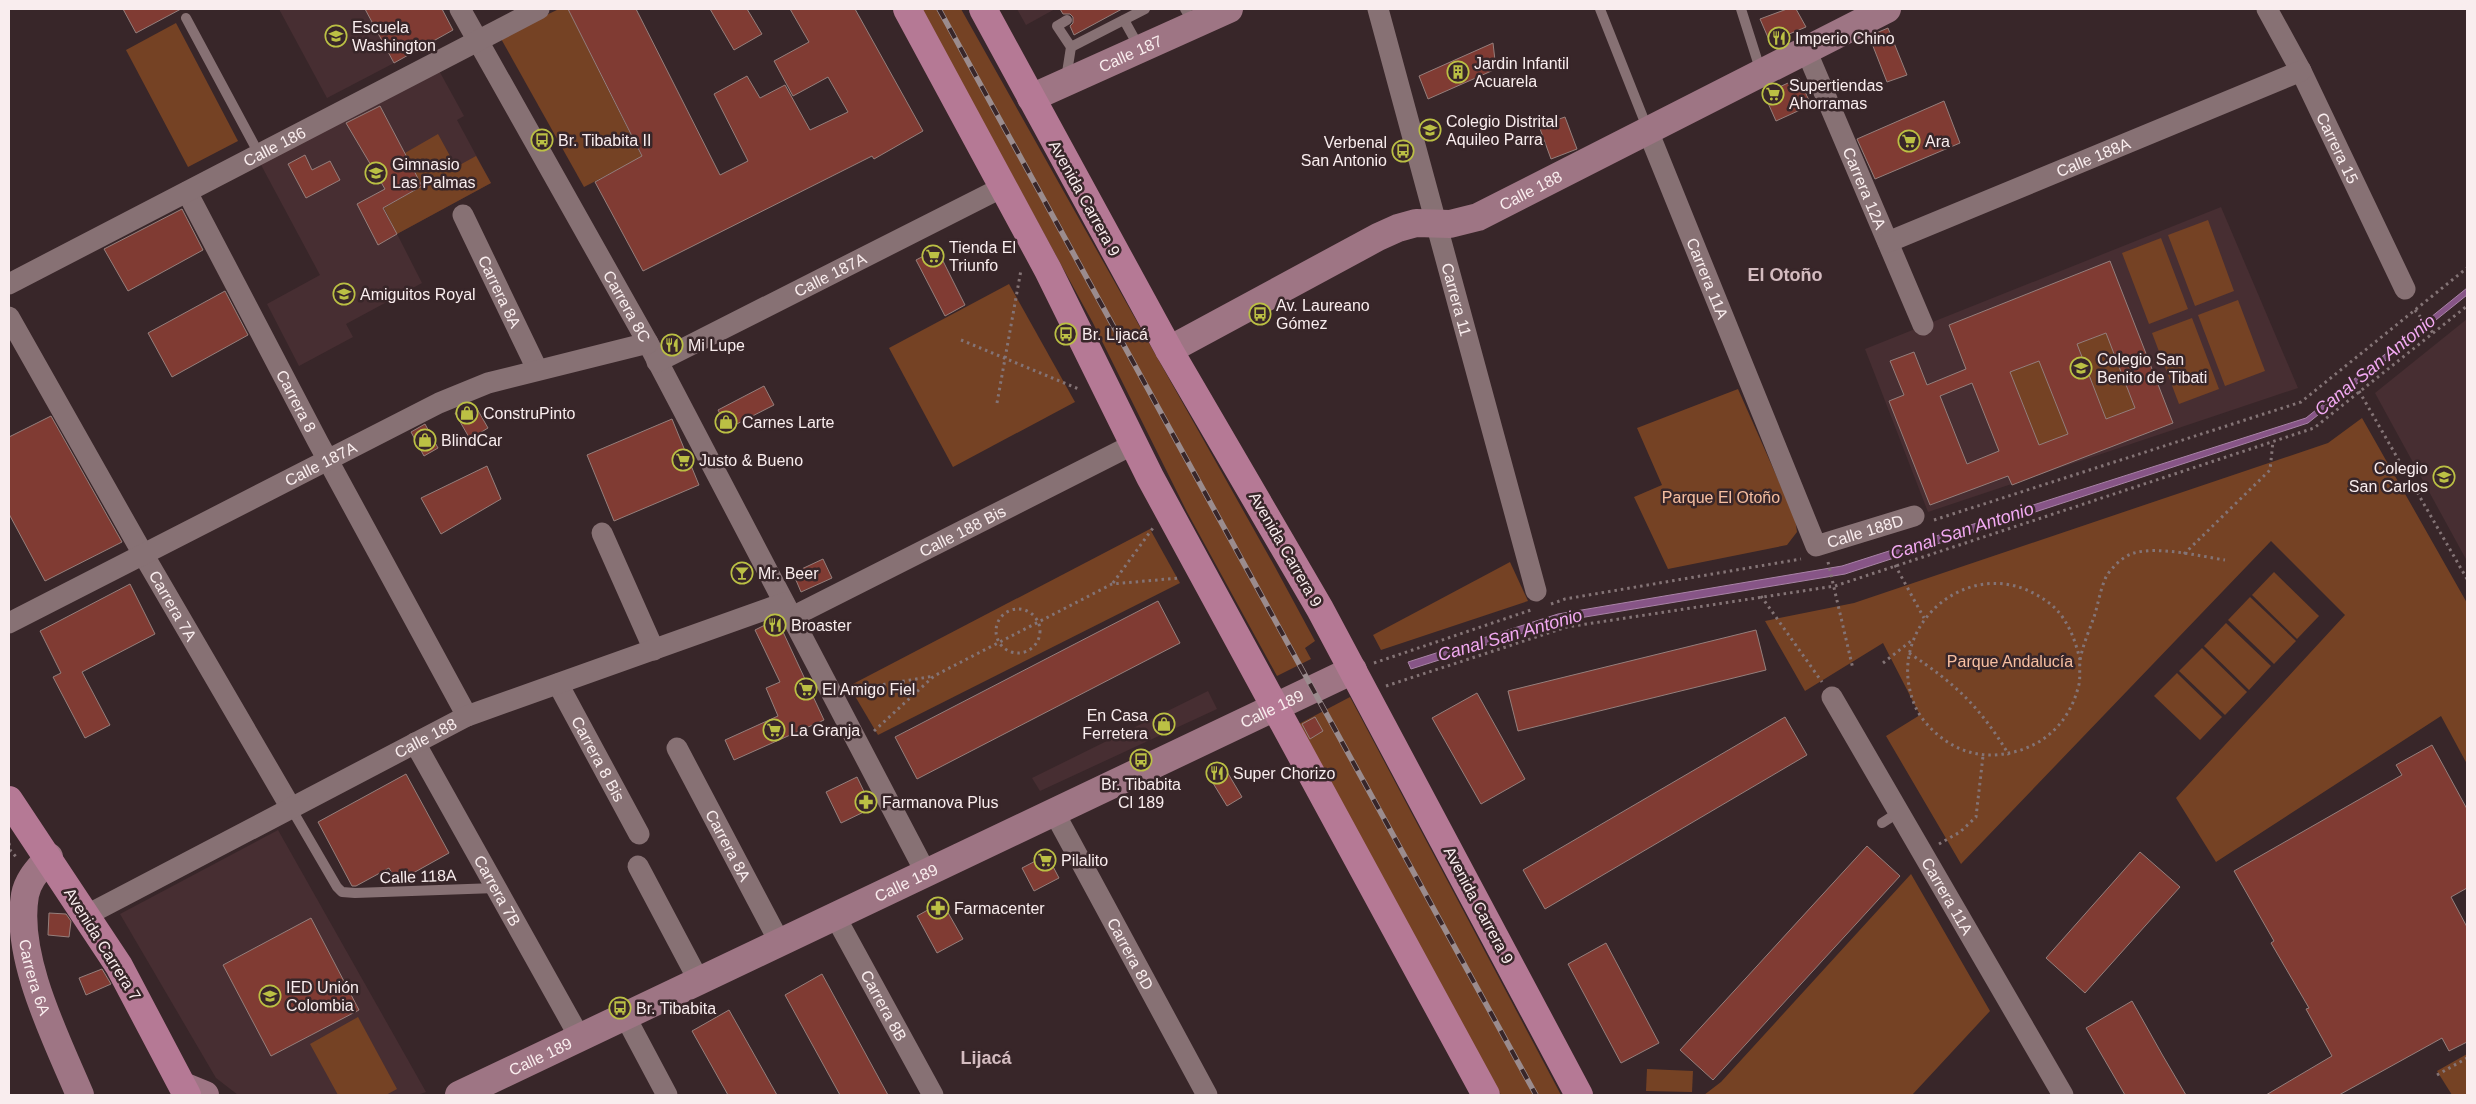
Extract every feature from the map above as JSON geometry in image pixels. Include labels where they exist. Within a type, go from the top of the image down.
[{"type":"main road","points":[[907,9],[1048,270],[1134,444],[1273,708],[1486,1095]]},
{"type":"main road","name":"Avenida Carrera 9","points":[[983,9],[1169,350],[1320,609],[1363,667],[1579,1095]]},
{"type":"main road","name":"Avenida Carrera 7","points":[[9,800],[49,857],[119,966],[192,1092]]},
{"type":"street","name":"Carrera 8C","points":[[460,9],[652,353],[926,873]]},
{"type":"street","name":"Calle 186","points":[[9,284],[539,9]]},
{"type":"street","name":"Calle 187","points":[[1031,98],[1140,49],[1190,17],[1229,9]]},
{"type":"street","name":"Carrera 11","points":[[1378,9],[1541,601]]},
{"type":"street","name":"Calle 188","points":[[1169,350],[1398,228],[1416,223],[1450,224],[1478,217],[1806,50],[1850,18],[1887,9]]},
{"type":"street","name":"Carrera 15","points":[[2267,9],[2301,72],[2405,289]]},
{"type":"street","name":"Carrera 12A","points":[[1806,50],[1924,325]]},
{"type":"street","name":"Calle 188A","points":[[1888,242],[2301,72]]},
{"type":"street","name":"Carrera 11A","points":[[1648,131],[1816,553]]},
{"type":"street","name":"Calle 187A","points":[[9,623],[439,403],[488,383],[537,369],[652,353],[1003,187]]},
{"type":"street","name":"Carrera 8","points":[[186,192],[327,459],[467,716]]},
{"type":"street","name":"Carrera 8A","points":[[463,215],[537,369]]},
{"type":"street","name":"Carrera 7A","points":[[9,317],[143,554],[291,808]]},
{"type":"street","name":"Calle 188 Bis","points":[[788,610],[1134,444]]},
{"type":"street","name":"Calle 188D","points":[[1816,553],[1922,518]]},
{"type":"street","points":[[602,533],[654,650]]},
{"type":"street","name":"Calle 188","points":[[87,915],[467,716],[654,650],[788,610]]},
{"type":"street","name":"Calle 189","points":[[459,1095],[1363,667]]},
{"type":"street","name":"Carrera 8 Bis","points":[[558,684],[639,834]]},
{"type":"street","name":"Carrera 11A","points":[[1832,697],[2063,1095]]},
{"type":"street","name":"Carrera 7B","points":[[415,742],[580,1038]]},
{"type":"street","name":"Carrera 8A","points":[[677,748],[780,943]]},
{"type":"street","name":"Carrera 8D","points":[[1054,812],[1207,1095]]},
{"type":"street","name":"Carrera 6A","points":[[49,857],[32,876],[25,895],[26,934],[38,994],[80,1095]]},
{"type":"street","points":[[638,866],[699,981]]},
{"type":"street","name":"Carrera 8B","points":[[835,916],[933,1095]]},
{"type":"street","points":[[624,1016],[667,1095]]},
{"type":"lane","points":[[1071,47],[1145,9]]},
{"type":"lane","name":"Carrera 11A","points":[[1600,9],[1648,131]]},
{"type":"lane","points":[[1741,9],[1761,73]]},
{"type":"lane","points":[[186,18],[259,154]]},
{"type":"lane","points":[[1066,83],[1071,47],[1057,26],[1067,20]]},
{"type":"lane","points":[[1124,20],[1140,49]]},
{"type":"lane","name":"Carrera 7A","points":[[291,808],[337,887],[342,892]]},
{"type":"lane","points":[[1882,824],[1900,812]]},
{"type":"lane","name":"Calle 118A","points":[[342,892],[496,888]]},
{"type":"path","points":[[997,403],[1022,267]]},
{"type":"path","points":[[1922,518],[2301,402],[2467,268]]},
{"type":"path","points":[[1385,686],[1567,628],[1761,596],[1835,586],[2314,428],[2467,306]]},
{"type":"path","points":[[2415,310],[2433,333]]},
{"type":"path","points":[[961,340],[1082,391]]},
{"type":"path","points":[[2359,391],[2467,580]]},
{"type":"path","points":[[2183,554],[2270,470],[2273,441]]},
{"type":"path","points":[[1112,584],[1158,520]]},
{"type":"path","points":[[2080,660],[2107,577],[2116,565],[2133,553],[2147,550],[2225,560]]},
{"type":"path","points":[[1363,667],[1541,601],[1565,599],[1816,553],[1835,586],[1853,669]]},
{"type":"path","points":[[1895,565],[1924,618]]},
{"type":"path","points":[[859,745],[934,676],[1112,584],[1188,577]]},
{"type":"path","points":[[1991,583],[2017,586],[2040,596],[2060,613],[2074,635],[2080,660],[2079,686],[2070,710],[2055,731],[2034,746],[2009,755],[1983,756],[1958,749],[1937,735],[1920,716],[1909,692],[1907,666],[1909,654],[1912,641],[1924,618],[1942,600],[1966,588],[1991,583]]},
{"type":"path","points":[[1761,596],[1832,697]]},
{"type":"path","points":[[1019,608],[1033,614],[1038,622],[1040,633],[1038,640],[1028,650],[1014,652],[1008,650],[1000,642],[996,632],[997,625],[1005,613],[1019,608]]},
{"type":"path","points":[[1883,663],[1912,641]]},
{"type":"path","points":[[1909,654],[1938,672],[1967,696],[1991,724],[2009,755]]},
{"type":"path","points":[[832,694],[934,676]]},
{"type":"path","points":[[1923,853],[1960,832],[1976,817],[1983,756]]},
{"type":"path","points":[[2436,1075],[2467,1058]]},
{"type":"shaded area","name":"Escuela Washington","points":[[279,9],[365,9],[394,63],[327,98]]},
{"type":"shaded area","points":[[1017,9],[1055,9],[1026,25]]},
{"type":"shaded area","name":"Gimnasio Las Palmas","points":[[437,67],[464,116],[457,120],[491,183],[397,234],[422,283],[346,324],[353,337],[299,366],[267,304],[320,275],[260,163]]},
{"type":"shaded area","name":"Colegio San Benito de Tibati","points":[[2221,207],[2298,388],[1928,512],[1865,349]]},
{"type":"shaded area","name":"Colegio San Carlos","points":[[2467,319],[2467,561],[2375,393]]},
{"type":"shaded area","points":[[1208,691],[1217,709],[1040,791],[1032,778]]},
{"type":"shaded area","name":"IED Unión Colombia","points":[[278,830],[426,1092],[417,1095],[238,1095],[216,1078],[120,914]]},
{"type":"green space","points":[[559,9],[568,9],[642,157],[584,187],[500,37]]},
{"type":"green space","points":[[921,9],[961,9],[1315,641],[1305,648],[1311,659],[1277,676],[1187,512],[1093,323]]},
{"type":"green space","points":[[176,23],[238,141],[188,167],[126,50]]},
{"type":"green space","points":[[438,134],[456,167],[476,156],[491,183],[397,234],[384,208],[422,186],[405,153]]},
{"type":"green space","points":[[2208,220],[2234,291],[2195,306],[2168,235]]},
{"type":"green space","points":[[2161,238],[2188,309],[2149,324],[2122,253]]},
{"type":"green space","points":[[1009,284],[1075,402],[953,467],[889,348]]},
{"type":"green space","points":[[2238,300],[2265,371],[2225,386],[2198,315]]},
{"type":"green space","points":[[2192,318],[2219,389],[2179,404],[2152,333]]},
{"type":"green space","points":[[2106,333],[2135,408],[2106,419],[2077,344]]},
{"type":"green space","points":[[2039,361],[2068,434],[2039,445],[2010,372]]},
{"type":"green space","name":"Parque El Otoño","points":[[1738,389],[1795,518],[1797,532],[1787,545],[1668,569],[1634,497],[1662,485],[1637,428]]},
{"type":"green space","name":"Parque Andalucía","points":[[2362,418],[2467,603],[2467,764],[2441,716],[2216,862],[2176,798],[2345,615],[2271,541],[1961,864],[1886,736],[1920,715],[1883,643],[1805,691],[1765,621],[1854,603],[2328,443]]},
{"type":"green space","points":[[1150,529],[1180,583],[878,735],[849,686]]},
{"type":"green space","points":[[1510,562],[1528,601],[1381,650],[1373,635]]},
{"type":"green space","points":[[2274,572],[2319,616],[2297,639],[2252,595]]},
{"type":"green space","points":[[2250,597],[2296,641],[2274,664],[2228,620]]},
{"type":"green space","points":[[2226,623],[2271,666],[2249,690],[2204,646]]},
{"type":"green space","points":[[2202,648],[2247,692],[2225,715],[2179,671]]},
{"type":"green space","points":[[2177,673],[2222,717],[2200,740],[2154,696]]},
{"type":"green space","points":[[1350,697],[1561,1095],[1501,1095],[1297,725]]},
{"type":"green space","points":[[1911,874],[1990,1011],[1912,1095],[1704,1095],[1721,1082]]},
{"type":"green space","points":[[358,1017],[397,1089],[386,1095],[338,1095],[310,1044]]},
{"type":"green space","points":[[2467,1054],[2467,1095],[2452,1095],[2437,1071]]},
{"type":"green space","points":[[1647,1069],[1693,1071],[1692,1092],[1646,1091]]},
{"type":"water","name":"Canal San Antonio","points":[[2467,288],[2467,295],[2308,423],[1845,574],[1561,621],[1411,669],[1408,662],[1558,614],[1842,566],[2306,418]]},
{"type":"building","points":[[123,9],[181,9],[136,33]]},
{"type":"building","points":[[365,9],[442,9],[453,30],[394,63]]},
{"type":"building","points":[[568,9],[636,9],[720,175],[748,161],[714,94],[747,76],[760,98],[785,85],[810,130],[848,112],[828,77],[793,96],[774,61],[809,42],[790,9],[855,9],[923,131],[874,159],[872,156],[643,271],[595,182],[642,156]]},
{"type":"building","points":[[710,9],[747,9],[762,34],[734,50]]},
{"type":"building","points":[[1060,9],[1122,9],[1074,35],[1070,26],[1073,23],[1073,17],[1070,14],[1063,14]]},
{"type":"building","points":[[1787,9],[1796,9],[1806,27],[1770,42],[1760,19]]},
{"type":"building","points":[[1888,28],[1907,75],[1887,82],[1869,36]]},
{"type":"building","name":"Jardin Infantil Acuarela","points":[[1493,43],[1496,69],[1428,99],[1419,76]]},
{"type":"building","points":[[1799,78],[1811,105],[1776,121],[1764,94]]},
{"type":"building","name":"Ara","points":[[1944,101],[1960,143],[1875,179],[1857,139]]},
{"type":"building","points":[[380,106],[422,186],[383,208],[397,234],[378,245],[357,204],[385,189],[346,123]]},
{"type":"building","points":[[1565,117],[1577,149],[1551,159],[1539,126]]},
{"type":"building","points":[[305,155],[312,170],[330,161],[340,180],[306,198],[288,164]]},
{"type":"building","points":[[182,209],[203,250],[128,291],[104,249]]},
{"type":"building","points":[[937,249],[965,305],[945,316],[916,260]]},
{"type":"building","points":[[2110,261],[2173,423],[2012,485],[2008,476],[1930,505],[1889,401],[1904,395],[1890,361],[1914,352],[1927,385],[1966,369],[1949,325]],"holes":[[[2106,333],[2135,408],[2106,419],[2077,344]],[[2039,361],[2068,434],[2039,445],[2010,372]],[[1972,383],[1999,451],[1967,464],[1940,396]]]},
{"type":"building","points":[[225,291],[248,335],[172,377],[148,333]]},
{"type":"building","points":[[764,386],[774,405],[727,429],[718,410]]},
{"type":"building","points":[[476,407],[488,428],[470,439],[455,413]]},
{"type":"building","points":[[51,416],[122,542],[45,581],[9,514],[9,437]]},
{"type":"building","points":[[672,419],[699,485],[614,521],[587,455]]},
{"type":"building","name":"BlindCar","points":[[425,424],[438,448],[424,456],[411,432]]},
{"type":"building","points":[[487,466],[501,499],[441,534],[421,498]]},
{"type":"building","points":[[823,559],[832,578],[801,592],[793,573]]},
{"type":"building","points":[[130,584],[155,634],[82,672],[110,725],[85,738],[53,677],[61,673],[40,631]]},
{"type":"building","points":[[1158,601],[1180,643],[917,779],[895,737]]},
{"type":"building","points":[[777,619],[824,720],[734,760],[725,740],[778,716],[766,688],[780,682],[755,630]]},
{"type":"building","points":[[1756,630],[1766,670],[1518,731],[1508,691]]},
{"type":"building","points":[[1477,693],[1525,779],[1481,804],[1432,718]]},
{"type":"building","points":[[1315,717],[1323,731],[1310,739],[1302,724]]},
{"type":"building","points":[[1785,717],[1807,755],[1545,909],[1523,870]]},
{"type":"building","points":[[2432,745],[2467,809],[2467,888],[2451,897],[2467,927],[2467,1042],[2449,1051],[2442,1038],[2339,1095],[2266,1095],[2332,1056],[2306,1009],[2309,1008],[2271,943],[2274,941],[2234,871],[2402,775],[2396,765]]},
{"type":"building","points":[[1223,765],[1242,797],[1227,806],[1208,775]]},
{"type":"building","points":[[406,774],[449,853],[397,882],[389,868],[356,886],[352,886],[318,822]]},
{"type":"building","points":[[857,777],[872,808],[841,823],[826,792]]},
{"type":"building","points":[[1867,846],[1900,876],[1713,1080],[1680,1050]]},
{"type":"building","points":[[2140,852],[2180,887],[2085,993],[2046,958]]},
{"type":"building","points":[[1047,855],[1059,878],[1034,891],[1022,868]]},
{"type":"building","points":[[942,902],[963,939],[937,953],[917,916]]},
{"type":"building","points":[[49,913],[66,914],[71,921],[69,937],[48,935]]},
{"type":"building","points":[[311,918],[359,1010],[271,1056],[223,965]]},
{"type":"building","points":[[1606,943],[1659,1043],[1621,1063],[1568,964]]},
{"type":"building","points":[[102,969],[111,984],[86,995],[79,978]]},
{"type":"building","points":[[822,974],[888,1095],[840,1095],[785,995]]},
{"type":"building","points":[[2132,1001],[2186,1095],[2125,1095],[2086,1028]]},
{"type":"building","points":[[729,1010],[777,1095],[728,1095],[692,1031]]},
{"type":"railway","points":[[939,9],[1536,1095]]},
{"type":"place","name":"Escuela Washington","points":[[336,36]]},
{"type":"place","name":"Imperio Chino","points":[[1779,38]]},
{"type":"place","name":"Jardin Infantil Acuarela","points":[[1458,72]]},
{"type":"place","name":"Supertiendas Ahorramas","points":[[1773,94]]},
{"type":"place","name":"Colegio Distrital Aquileo Parra","points":[[1430,130]]},
{"type":"place","name":"Br. Tibabita II","points":[[542,140]]},
{"type":"place","name":"Ara","points":[[1909,141]]},
{"type":"place","name":"Verbenal San Antonio","points":[[1403,151]]},
{"type":"place","name":"Gimnasio Las Palmas","points":[[376,173]]},
{"type":"place","name":"Tienda El Triunfo","points":[[933,256]]},
{"type":"place","name":"Amiguitos Royal","points":[[344,294]]},
{"type":"place","name":"Av. Laureano Gómez","points":[[1260,314]]},
{"type":"place","name":"Br. Lijacá","points":[[1066,334]]},
{"type":"place","name":"Mi Lupe","points":[[672,345]]},
{"type":"place","name":"Colegio San Benito de Tibati","points":[[2081,368]]},
{"type":"place","name":"ConstruPinto","points":[[467,413]]},
{"type":"place","name":"Carnes Larte","points":[[726,422]]},
{"type":"place","name":"BlindCar","points":[[425,440]]},
{"type":"place","name":"Justo & Bueno","points":[[683,460]]},
{"type":"place","name":"Colegio San Carlos","points":[[2444,477]]},
{"type":"place","name":"Mr. Beer","points":[[742,573]]},
{"type":"place","name":"Broaster","points":[[775,625]]},
{"type":"place","name":"El Amigo Fiel","points":[[806,689]]},
{"type":"place","name":"En Casa Ferretera","points":[[1164,724]]},
{"type":"place","name":"La Granja","points":[[774,730]]},
{"type":"place","name":"Br. Tibabita Cl 189","points":[[1141,760]]},
{"type":"place","name":"Super Chorizo","points":[[1217,773]]},
{"type":"place","name":"Farmanova Plus","points":[[866,802]]},
{"type":"place","name":"Pilalito","points":[[1045,860]]},
{"type":"place","name":"Farmacenter","points":[[938,908]]},
{"type":"place","name":"IED Unión Colombia","points":[[270,996]]},
{"type":"place","name":"Br. Tibabita","points":[[620,1008]]},
{"type":"district","name":"El Otoño","points":[[1785,275]]},
{"type":"district","name":"Lijacá","points":[[986,1058]]}]
